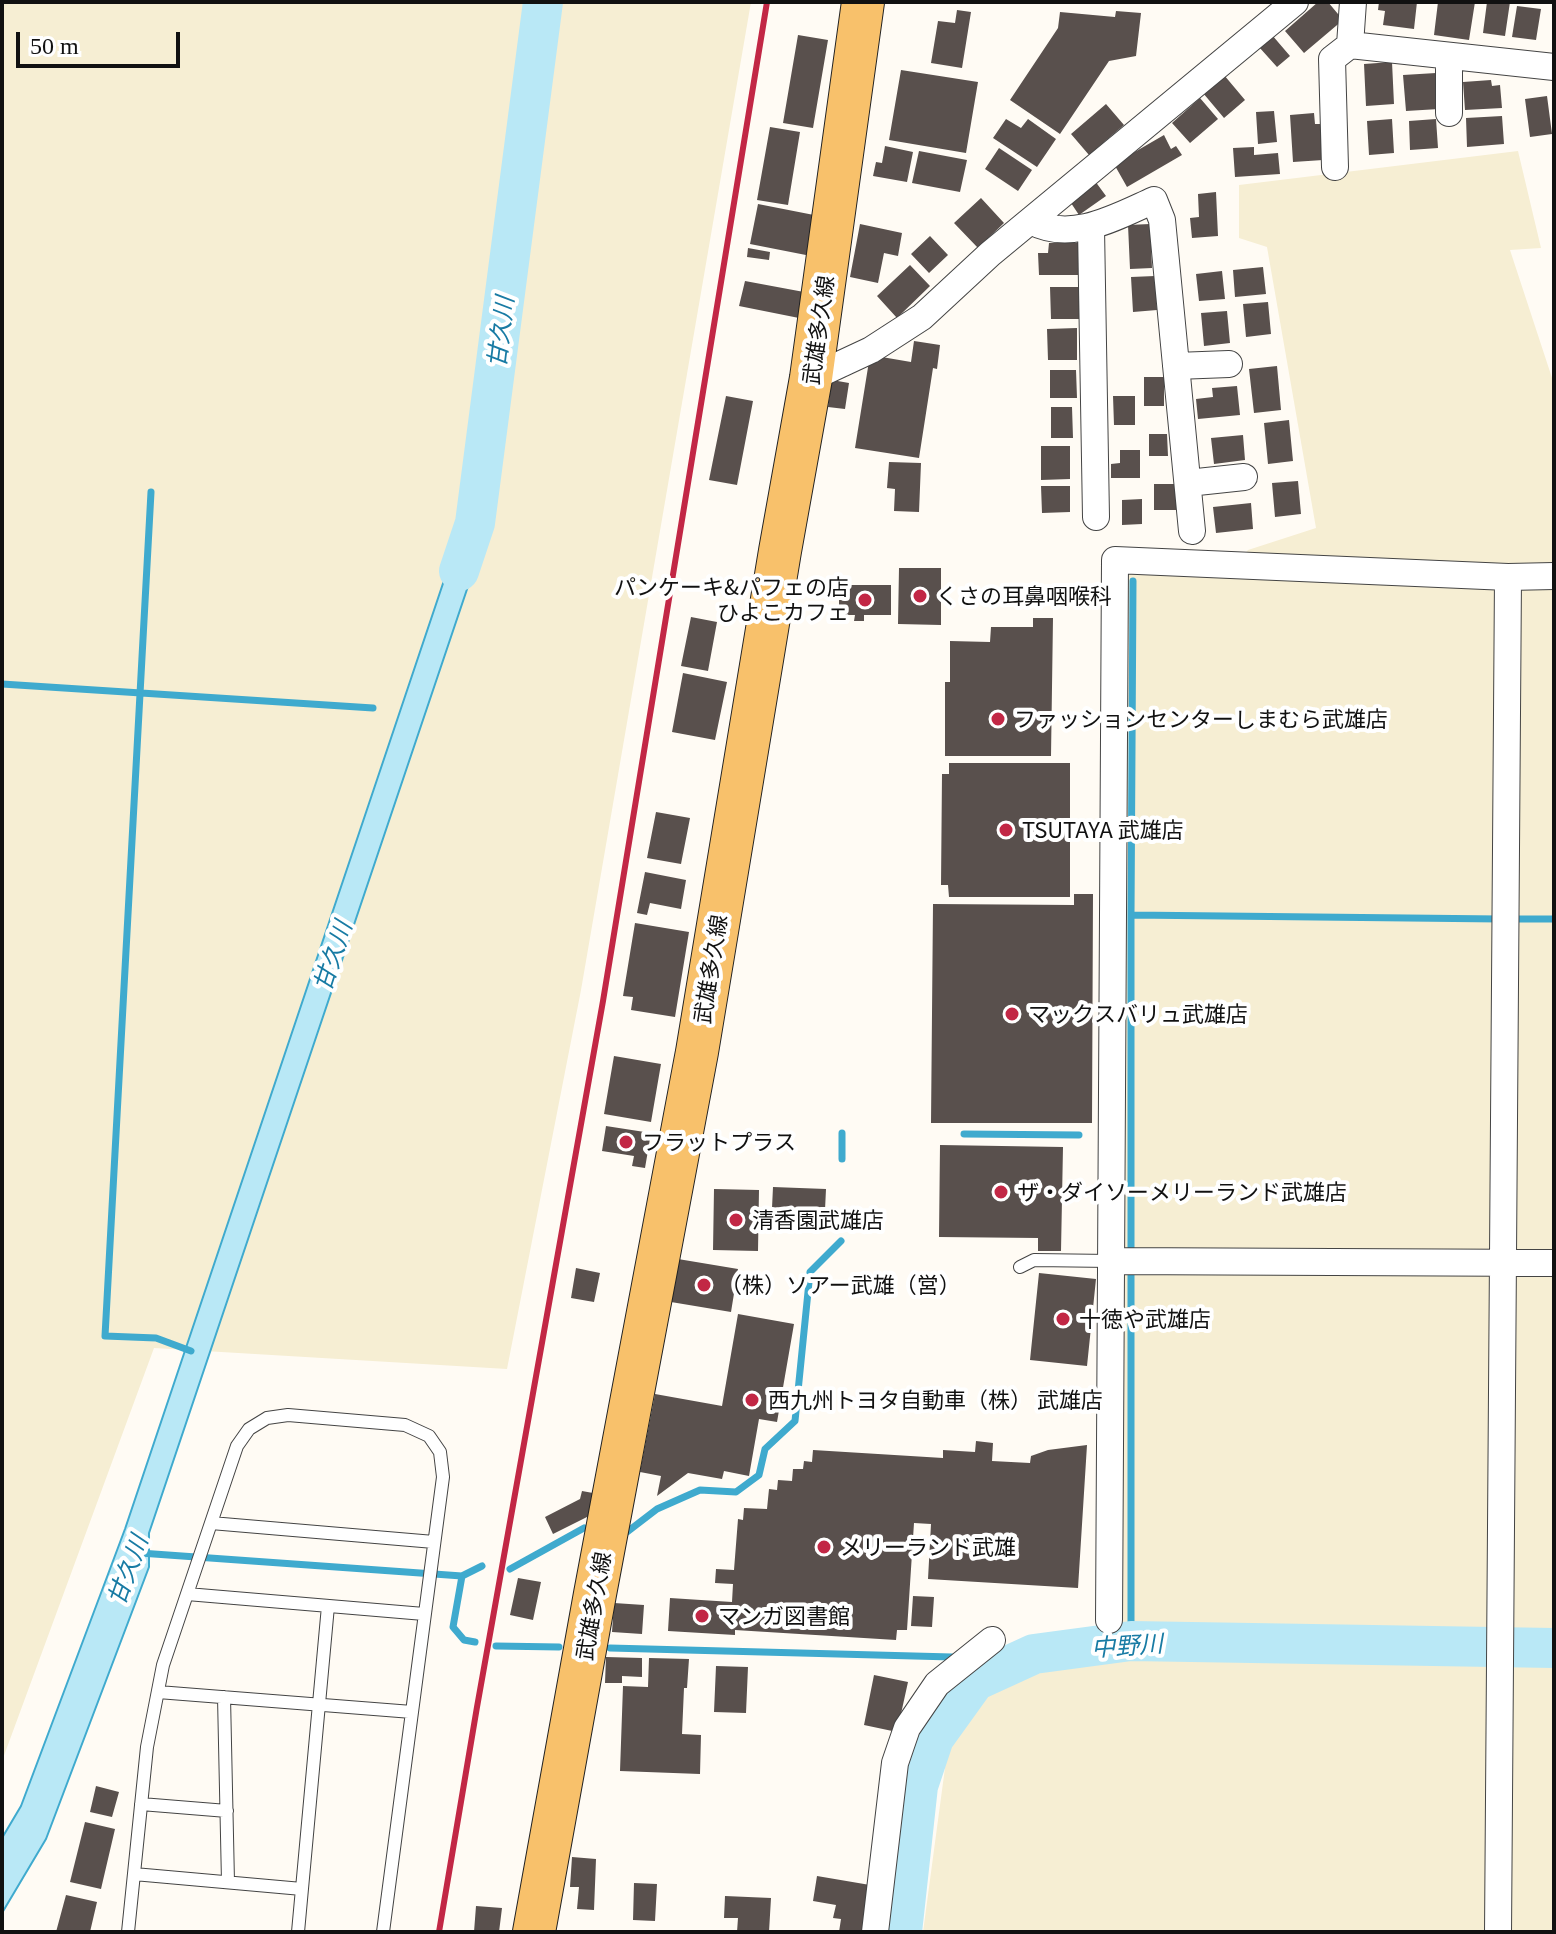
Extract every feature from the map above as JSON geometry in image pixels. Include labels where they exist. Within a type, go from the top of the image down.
[{"type":"main road","name":"武雄多久線","points":[[534,1932],[750,772],[780,551],[811,378],[863,2]]},
{"type":"street","points":[[811,378],[871,350],[922,317],[990,254],[1295,2]]},
{"type":"street","points":[[1350,45],[1353,2]]},
{"type":"street","points":[[1335,167],[1332,59],[1350,45],[1554,67]]},
{"type":"street","points":[[1449,56],[1449,113]]},
{"type":"street","points":[[1031,221],[1043,228],[1091,228],[1154,200],[1162,220],[1192,531]]},
{"type":"street","points":[[1091,228],[1096,517]]},
{"type":"street","points":[[1176,366],[1229,364]]},
{"type":"street","points":[[1188,483],[1244,477]]},
{"type":"street","points":[[1109,1620],[1115,560],[1508,577],[1554,576]]},
{"type":"street","points":[[1498,1932],[1508,577]]},
{"type":"street","points":[[1112,1261],[1554,1263]]},
{"type":"street","points":[[875,1932],[895,1763],[907,1728],[937,1684],[992,1640]]},
{"type":"lane","points":[[1020,1267],[1034,1260],[1112,1261]]},
{"type":"lane","points":[[128,1932],[147,1747],[163,1665],[237,1446],[249,1429],[267,1418],[288,1415],[405,1425],[429,1436],[440,1452],[443,1477],[383,1932]]},
{"type":"lane","points":[[211,1523],[434,1542]]},
{"type":"lane","points":[[187,1594],[424,1614]]},
{"type":"lane","points":[[298,1932],[328,1606]]},
{"type":"lane","points":[[158,1692],[412,1712]]},
{"type":"lane","points":[[224,1697],[228,1882]]},
{"type":"lane","points":[[141,1804],[227,1811]]},
{"type":"lane","points":[[134,1874],[302,1889]]},
{"type":"shaded area","points":[[2,2],[751,2],[581,990],[507,1369],[154,1348],[2,1761]]},
{"type":"shaded area","points":[[1518,151],[1541,248],[1510,250],[1554,384],[1554,1932],[923,1932],[947,1753],[986,1696],[1041,1661],[1118,1655],[1122,570],[1230,571],[1248,550],[1316,528],[1267,247],[1239,238],[1239,185]]},
{"type":"water","points":[[465,518],[490,521],[149,1533],[149,1567],[46,1839],[2,1913],[2,1838],[21,1806],[125,1529]]},
{"type":"building","points":[[1318,2],[1328,2],[1343,20],[1304,53],[1285,31]]},
{"type":"building","points":[[1379,2],[1417,2],[1414,29],[1383,25],[1385,11],[1378,10]]},
{"type":"building","points":[[1438,2],[1475,2],[1469,40],[1434,35]]},
{"type":"building","points":[[1487,2],[1510,2],[1505,36],[1483,33]]},
{"type":"building","points":[[1517,6],[1541,9],[1536,40],[1512,37]]},
{"type":"building","points":[[957,10],[971,12],[962,68],[931,63],[938,21],[955,23]]},
{"type":"building","points":[[1116,11],[1141,13],[1136,56],[1109,61],[1060,134],[1010,100],[1058,28],[1060,12],[1115,17]]},
{"type":"building","points":[[798,35],[828,40],[813,128],[783,123]]},
{"type":"building","points":[[1272,35],[1290,56],[1277,67],[1259,47]]},
{"type":"building","points":[[1392,62],[1394,104],[1366,106],[1364,64]]},
{"type":"building","points":[[901,70],[978,82],[966,153],[889,140]]},
{"type":"building","points":[[1436,73],[1439,109],[1406,111],[1403,75]]},
{"type":"building","points":[[1224,75],[1245,100],[1224,118],[1203,93]]},
{"type":"building","points":[[1491,80],[1492,86],[1500,85],[1502,108],[1465,110],[1463,82]]},
{"type":"building","points":[[1547,96],[1552,134],[1530,137],[1525,99]]},
{"type":"building","points":[[1200,98],[1218,119],[1190,143],[1172,123]]},
{"type":"building","points":[[1106,104],[1124,125],[1089,155],[1071,134]]},
{"type":"building","points":[[1274,111],[1277,142],[1258,144],[1256,112]]},
{"type":"building","points":[[1314,113],[1315,124],[1321,124],[1323,160],[1293,162],[1290,115]]},
{"type":"building","points":[[1502,116],[1504,144],[1467,147],[1466,118]]},
{"type":"building","points":[[1006,119],[1021,128],[1028,119],[1056,139],[1037,167],[993,138]]},
{"type":"building","points":[[1392,119],[1394,153],[1369,155],[1367,121]]},
{"type":"building","points":[[1436,119],[1438,148],[1410,150],[1409,121]]},
{"type":"building","points":[[770,127],[800,132],[788,205],[757,200]]},
{"type":"building","points":[[1164,135],[1171,149],[1176,146],[1182,155],[1127,187],[1114,164]]},
{"type":"building","points":[[885,146],[913,152],[907,182],[873,176],[876,162],[882,163]]},
{"type":"building","points":[[1254,147],[1254,155],[1278,153],[1280,174],[1235,177],[1233,148]]},
{"type":"building","points":[[999,148],[1032,170],[1018,191],[985,169]]},
{"type":"building","points":[[919,151],[967,160],[960,192],[912,183]]},
{"type":"building","points":[[1095,181],[1106,196],[1079,215],[1069,200]]},
{"type":"building","points":[[1216,192],[1218,236],[1192,238],[1190,218],[1199,217],[1198,194]]},
{"type":"building","points":[[981,198],[1004,223],[978,248],[954,223]]},
{"type":"building","points":[[758,204],[819,216],[811,256],[750,244]]},
{"type":"building","points":[[860,224],[902,233],[898,256],[884,253],[878,283],[850,277]]},
{"type":"building","points":[[1150,224],[1152,268],[1130,269],[1128,225]]},
{"type":"building","points":[[930,236],[948,255],[929,273],[911,254]]},
{"type":"building","points":[[1049,243],[1078,243],[1078,275],[1039,275],[1038,253],[1048,253]]},
{"type":"building","points":[[748,248],[770,252],[769,260],[747,257]]},
{"type":"building","points":[[910,265],[930,286],[897,318],[877,296]]},
{"type":"building","points":[[1263,267],[1266,294],[1235,297],[1233,270]]},
{"type":"building","points":[[1222,271],[1225,299],[1199,301],[1196,274]]},
{"type":"building","points":[[1155,276],[1157,310],[1133,312],[1131,277]]},
{"type":"building","points":[[745,281],[804,292],[799,318],[739,306]]},
{"type":"building","points":[[1050,287],[1079,287],[1079,319],[1051,319]]},
{"type":"building","points":[[1268,302],[1271,334],[1246,337],[1243,304]]},
{"type":"building","points":[[1227,311],[1230,343],[1204,346],[1201,313]]},
{"type":"building","points":[[1077,328],[1077,360],[1048,360],[1047,329]]},
{"type":"building","points":[[914,341],[940,345],[937,369],[933,368],[919,458],[855,448],[870,355],[911,362]]},
{"type":"building","points":[[1277,366],[1281,410],[1254,413],[1249,369]]},
{"type":"building","points":[[1050,370],[1076,370],[1077,398],[1050,398]]},
{"type":"building","points":[[1144,377],[1164,377],[1164,406],[1144,406]]},
{"type":"building","points":[[832,380],[849,383],[845,409],[828,407]]},
{"type":"building","points":[[1237,386],[1240,415],[1198,419],[1196,399],[1213,397],[1212,388]]},
{"type":"building","points":[[726,396],[753,401],[737,485],[709,480]]},
{"type":"building","points":[[1113,396],[1135,396],[1135,425],[1114,425]]},
{"type":"building","points":[[1051,407],[1072,407],[1073,438],[1051,438]]},
{"type":"building","points":[[1289,420],[1293,461],[1268,464],[1264,423]]},
{"type":"building","points":[[1149,434],[1167,434],[1168,456],[1149,456]]},
{"type":"building","points":[[1243,435],[1245,460],[1214,464],[1211,438]]},
{"type":"building","points":[[1041,446],[1070,446],[1070,479],[1041,480]]},
{"type":"building","points":[[1120,450],[1140,450],[1140,478],[1111,478],[1111,464],[1120,463]]},
{"type":"building","points":[[889,462],[921,463],[919,512],[894,511],[895,489],[887,488]]},
{"type":"building","points":[[1298,481],[1301,514],[1275,517],[1272,483]]},
{"type":"building","points":[[1154,484],[1176,484],[1177,510],[1154,510]]},
{"type":"building","points":[[1041,486],[1070,486],[1070,512],[1042,513]]},
{"type":"building","points":[[1142,499],[1142,524],[1122,525],[1122,500]]},
{"type":"building","points":[[1251,503],[1253,529],[1216,533],[1213,507]]},
{"type":"building","name":"くさの耳鼻咽喉科","points":[[899,568],[941,568],[941,625],[898,624]]},
{"type":"building","name":"パンケーキ&パフェの店 ひよこカフェ","points":[[839,585],[891,585],[891,615],[864,615],[864,621],[854,621],[855,615],[839,615]]},
{"type":"building","points":[[691,617],[717,622],[708,671],[681,666]]},
{"type":"building","name":"ファッションセンターしまむら武雄店","points":[[1033,618],[1053,618],[1051,756],[945,756],[945,682],[950,682],[950,641],[990,642],[991,627],[1033,627]]},
{"type":"building","points":[[683,673],[727,682],[715,740],[672,732]]},
{"type":"building","name":"TSUTAYA 武雄店","points":[[949,763],[1070,763],[1070,897],[949,897],[948,885],[941,885],[942,774],[949,774]]},
{"type":"building","points":[[656,812],[690,818],[681,864],[647,858]]},
{"type":"building","points":[[645,872],[686,880],[681,909],[650,903],[647,915],[637,913]]},
{"type":"building","name":"マックスバリュ武雄店","points":[[1074,894],[1093,894],[1092,1123],[931,1123],[933,904],[1074,905]]},
{"type":"building","points":[[635,923],[689,932],[675,1017],[631,1010],[633,997],[623,996]]},
{"type":"building","points":[[614,1056],[661,1064],[651,1122],[604,1114]]},
{"type":"building","name":"フラットプラス","points":[[606,1126],[651,1133],[645,1168],[632,1166],[634,1156],[602,1151]]},
{"type":"building","name":"ザ・ダイソーメリーランド武雄店","points":[[940,1145],[1063,1147],[1061,1251],[1038,1251],[1038,1238],[939,1237]]},
{"type":"building","points":[[773,1187],[826,1189],[824,1231],[771,1229]]},
{"type":"building","name":"清香園武雄店","points":[[714,1189],[759,1190],[758,1251],[713,1250]]},
{"type":"building","name":"（株）ソアー武雄（営）","points":[[678,1259],[738,1269],[731,1312],[671,1302]]},
{"type":"building","points":[[576,1268],[600,1273],[594,1302],[571,1298]]},
{"type":"building","name":"十徳や武雄店","points":[[1039,1273],[1096,1279],[1087,1366],[1030,1360]]},
{"type":"building","name":"西九州トヨタ自動車（株） 武雄店","points":[[738,1314],[794,1324],[777,1422],[759,1419],[749,1476],[724,1471],[722,1479],[688,1473],[657,1496],[661,1476],[640,1472],[655,1394],[722,1406]]},
{"type":"building","name":"メリーランド武雄","points":[[976,1441],[993,1443],[992,1461],[1030,1463],[1031,1456],[1048,1450],[1087,1445],[1078,1588],[928,1579],[931,1524],[914,1523],[907,1630],[897,1630],[896,1640],[735,1630],[735,1635],[668,1631],[670,1598],[732,1602],[733,1584],[715,1583],[716,1569],[734,1570],[738,1519],[743,1520],[744,1508],[767,1509],[769,1489],[777,1490],[778,1480],[792,1481],[793,1469],[803,1469],[804,1461],[812,1462],[813,1450],[943,1458],[943,1450],[975,1452]]},
{"type":"building","points":[[582,1491],[593,1493],[589,1516],[553,1534],[545,1517],[580,1499]]},
{"type":"building","points":[[518,1578],[541,1582],[533,1620],[510,1615]]},
{"type":"building","points":[[913,1596],[934,1597],[932,1627],[911,1626]]},
{"type":"building","points":[[614,1603],[644,1605],[642,1634],[612,1632]]},
{"type":"building","points":[[606,1657],[642,1658],[642,1677],[622,1676],[622,1683],[605,1683]]},
{"type":"building","points":[[649,1658],[689,1659],[682,1734],[701,1735],[700,1774],[620,1771],[623,1686],[648,1687]]},
{"type":"building","points":[[716,1666],[748,1667],[746,1713],[714,1712]]},
{"type":"building","points":[[874,1675],[908,1682],[897,1732],[864,1725]]},
{"type":"building","points":[[96,1786],[119,1792],[112,1817],[90,1812]]},
{"type":"building","points":[[85,1822],[115,1829],[101,1889],[70,1882]]},
{"type":"building","points":[[572,1857],[596,1859],[594,1910],[577,1909],[579,1887],[570,1887]]},
{"type":"building","points":[[817,1876],[870,1885],[862,1932],[839,1932],[841,1919],[833,1918],[836,1905],[813,1901]]},
{"type":"building","points":[[634,1883],[657,1884],[655,1921],[633,1920]]},
{"type":"building","points":[[66,1895],[97,1902],[90,1932],[56,1932]]},
{"type":"building","points":[[725,1896],[771,1898],[769,1932],[737,1932],[738,1918],[724,1918]]},
{"type":"building","points":[[476,1906],[502,1908],[499,1932],[474,1932]]},
{"type":"waterway","name":"甘久川","points":[[459,571],[475,523],[543,2]]},
{"type":"waterway","points":[[151,492],[105,1336],[156,1338],[191,1351]]},
{"type":"waterway","points":[[1131,915],[1133,581]]},
{"type":"waterway","points":[[2,684],[373,708]]},
{"type":"waterway","points":[[1131,1254],[1131,915],[1500,919]]},
{"type":"waterway","points":[[1512,919],[1554,919]]},
{"type":"waterway","points":[[842,1133],[842,1159]]},
{"type":"waterway","points":[[964,1134],[1079,1135]]},
{"type":"waterway","points":[[627,1532],[657,1509],[700,1490],[736,1492],[759,1475],[765,1449],[795,1421],[810,1272],[841,1241]]},
{"type":"waterway","points":[[1131,1267],[1131,1641]]},
{"type":"waterway","points":[[510,1569],[584,1528]]},
{"type":"waterway","points":[[140,1553],[462,1576],[453,1627],[464,1640],[475,1642]]},
{"type":"waterway","points":[[462,1576],[482,1566]]},
{"type":"waterway","name":"中野川","points":[[902,1932],[918,1786],[934,1738],[975,1681],[1034,1654],[1131,1641],[1554,1648]]},
{"type":"waterway","points":[[496,1646],[559,1647]]},
{"type":"waterway","points":[[610,1648],[952,1657]]},
{"type":"railway","points":[[439,1932],[603,1001],[767,2]]},
{"type":"place","name":"くさの耳鼻咽喉科","points":[[920,596]]},
{"type":"place","name":"パンケーキ&パフェの店 ひよこカフェ","points":[[865,600]]},
{"type":"place","name":"ファッションセンターしまむら武雄店","points":[[998,719]]},
{"type":"place","name":"TSUTAYA 武雄店","points":[[1006,830]]},
{"type":"place","name":"マックスバリュ武雄店","points":[[1012,1014]]},
{"type":"place","name":"フラットプラス","points":[[626,1142]]},
{"type":"place","name":"ザ・ダイソーメリーランド武雄店","points":[[1001,1192]]},
{"type":"place","name":"清香園武雄店","points":[[736,1220]]},
{"type":"place","name":"（株）ソアー武雄（営）","points":[[704,1285]]},
{"type":"place","name":"十徳や武雄店","points":[[1063,1319]]},
{"type":"place","name":"西九州トヨタ自動車（株） 武雄店","points":[[752,1400]]},
{"type":"place","name":"メリーランド武雄","points":[[824,1547]]},
{"type":"place","name":"マンガ図書館","points":[[702,1616]]}]
